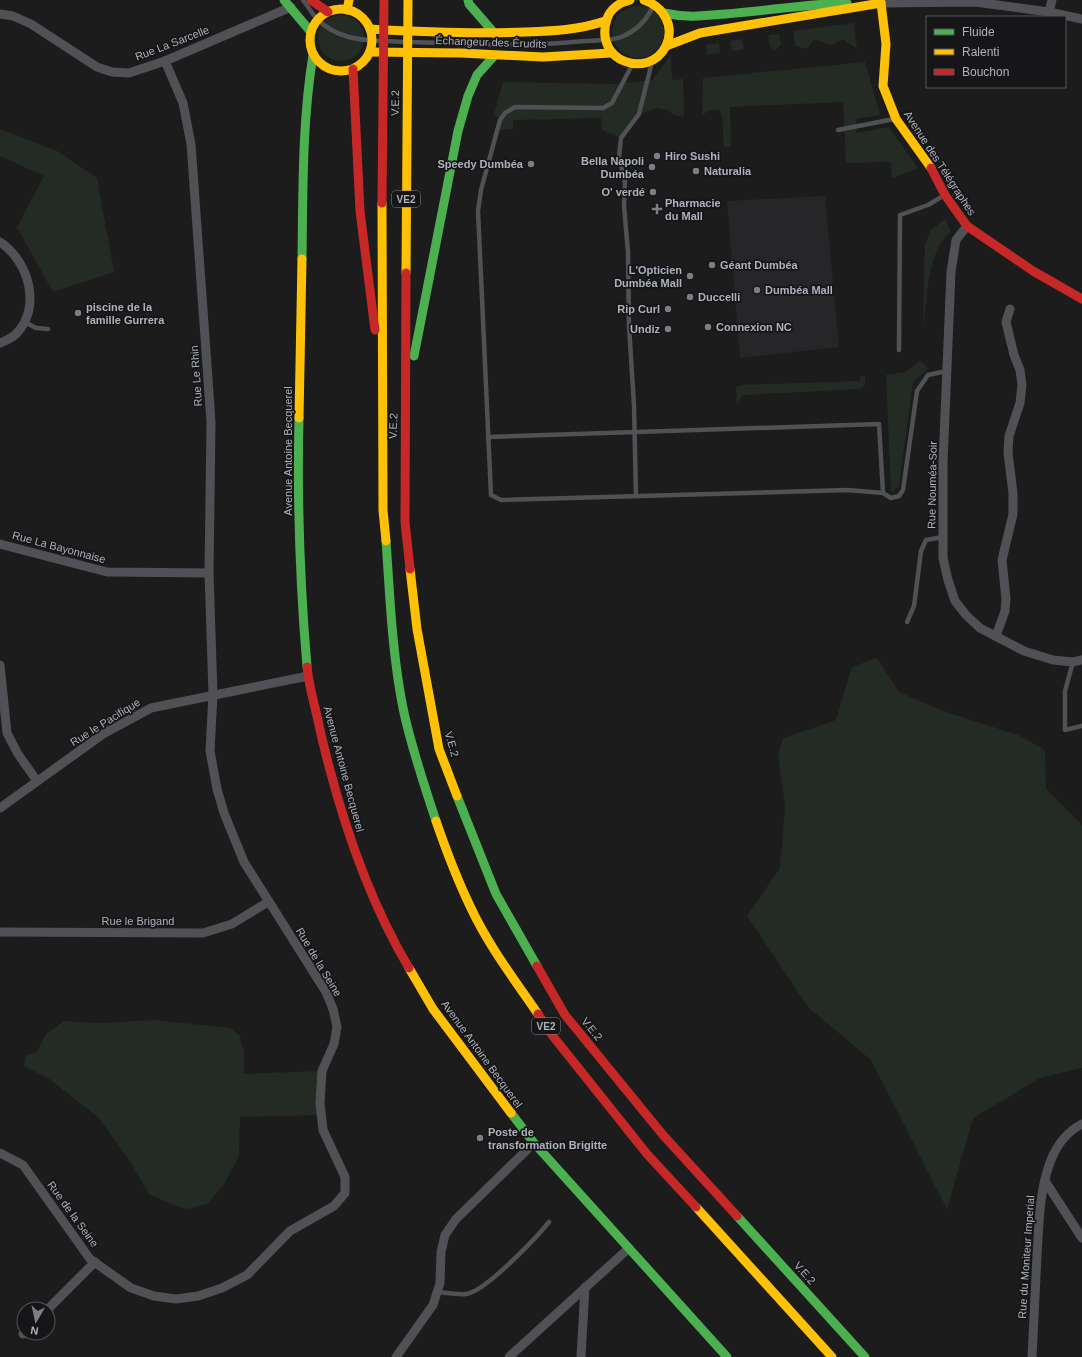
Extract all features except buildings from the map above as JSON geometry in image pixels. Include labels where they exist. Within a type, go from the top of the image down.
[{"type":"main road","points":[[311,0],[328,12]]},
{"type":"main road","points":[[347,10],[349,0]]},
{"type":"main road","name":"V.E.2","points":[[384,0],[382,181],[384,385],[383,510],[395,657],[404,708],[417,764],[448,853],[470,906],[490,943],[552,1035],[642,1148],[832,1357]]},
{"type":"main road","name":"V.E.2","points":[[408,0],[405,522],[417,629],[439,749],[496,894],[565,1015],[663,1134],[865,1357]]},
{"type":"main road","points":[[468,0],[469,4],[495,34]]},
{"type":"main road","points":[[610,12],[611,0]]},
{"type":"main road","points":[[630,0],[618,5],[610,12],[605,21],[604,39],[611,53],[622,62],[632,65],[652,61],[660,55],[666,46],[670,30],[664,13],[654,2],[644,0]]},
{"type":"main road","points":[[664,13],[682,17],[753,12],[816,4],[881,1]]},
{"type":"main road","points":[[666,46],[700,33],[816,15],[881,1]]},
{"type":"main road","name":"Avenue des Télégraphes","points":[[881,1],[886,44],[883,86],[896,119],[927,161],[945,195],[967,226],[1033,271],[1082,299]]},
{"type":"main road","points":[[287,3],[311,32],[318,20],[328,12],[347,10],[361,16],[370,29],[372,40],[370,52],[363,62],[353,69],[335,71],[326,68],[313,55]]},
{"type":"main road","name":"Échangeur des Érudits","points":[[370,29],[454,34],[495,34],[588,28],[605,21]]},
{"type":"main road","name":"Avenue Antoine Becquerel","points":[[311,32],[310,47],[313,55],[308,84],[303,195],[298,472],[302,603],[308,676],[325,751],[345,825],[391,938],[433,1009],[534,1143],[727,1357]]},
{"type":"main road","name":"Échangeur des Érudits","points":[[370,52],[460,48],[494,56],[570,56],[611,53]]},
{"type":"main road","points":[[406,397],[434,245],[458,131],[468,96],[477,75],[494,56]]},
{"type":"main road","points":[[308,84],[326,68]]},
{"type":"main road","points":[[353,69],[355,82],[360,211],[370,301],[384,385]]},
{"type":"street","points":[[1049,12],[1052,0]]},
{"type":"street","points":[[881,1],[975,2],[1049,12],[1082,19]]},
{"type":"street","name":"Rue La Sarcelle","points":[[0,14],[13,16],[31,24],[94,65],[112,72],[129,73],[165,61],[287,3]]},
{"type":"street","name":"Rue Le Rhin","points":[[165,61],[183,104],[191,144],[211,422],[209,573],[213,694]]},
{"type":"street","name":"Rue Nouméa-Soir","points":[[967,226],[956,240],[953,249],[951,272],[947,371],[943,558],[955,601],[966,615],[980,628],[1024,650],[1053,660],[1078,661]]},
{"type":"street","points":[[0,242],[6,246],[29,281],[30,301],[28,318],[16,335],[0,343]]},
{"type":"street","points":[[996,636],[1005,611],[1006,600],[1002,560],[1013,514],[1013,493],[1008,453],[1009,436],[1020,403],[1022,385],[1020,370],[1014,355],[1006,322],[1010,308]]},
{"type":"street","name":"Rue La Bayonnaise","points":[[0,544],[107,572],[209,573]]},
{"type":"street","points":[[0,665],[7,734],[18,754],[37,781]]},
{"type":"street","name":"Rue le Pacifique","points":[[0,808],[103,734],[145,710],[213,694],[308,676]]},
{"type":"street","name":"Rue de la Seine","points":[[0,1153],[23,1165],[76,1242],[95,1262],[132,1288],[154,1296],[176,1299],[198,1296],[222,1288],[247,1275],[290,1231],[334,1206],[344,1193],[345,1177],[323,1130],[320,1103],[322,1071],[334,1044],[337,1028],[333,1009],[326,992],[244,862],[226,819],[217,789],[210,751],[213,694]]},
{"type":"street","name":"Rue le Brigand","points":[[0,932],[204,933],[232,924],[268,902]]},
{"type":"street","name":"Rue du Moniteur Imperial","points":[[1032,1357],[1039,1217],[1045,1181],[1051,1160],[1060,1143],[1069,1132],[1082,1124]]},
{"type":"street","points":[[396,1357],[433,1305],[440,1283],[441,1252],[445,1235],[456,1219],[534,1143]]},
{"type":"street","points":[[1045,1181],[1082,1238]]},
{"type":"street","points":[[509,1357],[585,1286],[629,1248]]},
{"type":"street","points":[[56,1301],[95,1262]]},
{"type":"street","points":[[581,1357],[585,1286]]},
{"type":"lane","points":[[303,0],[318,20],[339,34],[351,39],[460,48],[556,44],[621,37],[631,32],[648,18],[654,2]]},
{"type":"lane","points":[[636,496],[635,431],[629,326],[625,182],[619,157],[621,138],[638,114],[652,61]]},
{"type":"lane","points":[[632,65],[612,103],[603,108],[514,107],[505,113],[500,120],[481,190],[478,211],[491,495],[501,500],[848,490],[883,493],[891,498],[899,496],[903,490],[917,391],[928,375],[947,371]]},
{"type":"lane","points":[[838,130],[896,119]]},
{"type":"lane","points":[[899,350],[900,216],[928,205],[945,195]]},
{"type":"lane","points":[[25,322],[36,328],[48,329]]},
{"type":"lane","points":[[488,437],[879,424],[883,493]]},
{"type":"lane","points":[[907,622],[914,606],[921,551],[926,540],[943,537]]},
{"type":"lane","points":[[1078,661],[1065,691],[1065,730],[1082,726]]},
{"type":"lane","points":[[438,1292],[466,1294],[474,1292],[532,1243],[549,1222]]},
{"type":"shaded area","points":[[638,6],[648,8],[656,14],[662,22],[664,32],[662,42],[656,50],[648,56],[638,58],[628,56],[620,50],[614,42],[612,32],[614,22],[620,14],[628,8]]},
{"type":"shaded area","points":[[341,15],[354,19],[360,25],[364,38],[360,51],[354,57],[341,61],[328,57],[322,51],[318,38],[322,25],[328,19]]},
{"type":"shaded area","points":[[854,23],[857,49],[843,39],[831,45],[814,39],[807,49],[795,46],[793,31]]},
{"type":"shaded area","points":[[779,34],[781,45],[775,50],[770,46],[768,35]]},
{"type":"shaded area","points":[[742,39],[744,49],[732,51],[730,41]]},
{"type":"shaded area","points":[[719,43],[720,53],[707,55],[706,45]]},
{"type":"shaded area","points":[[671,55],[672,80],[683,79],[684,117],[674,115],[668,110],[657,108],[639,114],[621,138],[602,130],[601,118],[513,120],[513,129],[500,130],[500,120],[494,114],[503,82],[616,84],[652,80]]},
{"type":"shaded area","points":[[865,62],[880,115],[856,119],[856,133],[889,127],[918,168],[892,178],[891,162],[846,163],[843,102],[730,107],[731,147],[724,147],[722,115],[719,110],[708,111],[702,115],[703,78]]},
{"type":"shaded area","points":[[0,129],[57,151],[97,178],[114,272],[53,292],[17,227],[44,176],[0,156]]},
{"type":"shaded area","points":[[825,196],[839,347],[740,358],[727,201]]},
{"type":"shaded area","points":[[945,219],[951,231],[943,240],[932,263],[927,289],[923,328],[925,246],[930,231]]},
{"type":"shaded area","points":[[921,361],[928,369],[913,382],[899,486],[891,493],[886,375],[905,372]]},
{"type":"shaded area","points":[[860,376],[865,376],[865,385],[860,389],[743,395],[737,403],[736,387],[743,385],[860,381]]},
{"type":"shaded area","points":[[877,658],[899,692],[943,711],[1018,735],[1045,750],[1046,789],[1082,825],[1082,1068],[1040,1078],[973,1118],[947,1209],[871,1060],[808,1007],[747,916],[780,868],[785,806],[778,755],[783,738],[836,720],[852,667]]},
{"type":"shaded area","points":[[155,1020],[230,1028],[240,1036],[244,1051],[244,1074],[322,1071],[321,1115],[240,1117],[239,1156],[224,1184],[207,1204],[186,1209],[149,1194],[133,1166],[99,1118],[48,1078],[24,1066],[26,1055],[37,1052],[46,1034],[64,1021],[101,1023]]},
{"type":"traffic: fast","points":[[284,0],[311,32]]},
{"type":"traffic: fast","points":[[468,0],[469,4],[495,34]]},
{"type":"traffic: fast","points":[[664,13],[680,16],[702,16],[847,3]]},
{"type":"traffic: fast","points":[[302,259],[305,131],[309,80],[313,55]]},
{"type":"traffic: fast","points":[[414,356],[458,131],[468,96],[477,75],[494,56]]},
{"type":"traffic: fast","points":[[299,418],[298,480],[307,667]]},
{"type":"traffic: fast","points":[[386,541],[392,625],[399,687],[410,737],[436,821]]},
{"type":"traffic: fast","points":[[457,796],[496,894],[537,966]]},
{"type":"traffic: fast","points":[[511,1113],[534,1143],[727,1357]]},
{"type":"traffic: fast","points":[[737,1216],[865,1357]]},
{"type":"traffic: slow","points":[[347,10],[349,0]]},
{"type":"traffic: slow","points":[[406,273],[408,0]]},
{"type":"traffic: slow","points":[[630,0],[619,4],[610,12],[607,19],[605,34],[608,46],[615,55],[625,61],[636,64],[648,62],[658,56],[666,46],[668,39],[669,31],[666,18],[657,7],[644,0]]},
{"type":"traffic: slow","points":[[881,3],[886,44],[883,86],[896,119],[931,168]]},
{"type":"traffic: slow","points":[[666,46],[700,33],[881,3]]},
{"type":"traffic: slow","points":[[341,9],[353,11],[363,18],[370,28],[372,40],[370,52],[363,62],[353,69],[341,71],[329,69],[319,62],[312,52],[310,40],[312,28],[319,18],[329,11],[341,9]]},
{"type":"traffic: slow","points":[[370,29],[487,33],[526,32],[576,28],[605,21]]},
{"type":"traffic: slow","points":[[370,52],[461,53],[543,57],[611,53]]},
{"type":"traffic: slow","points":[[382,203],[383,510],[386,541]]},
{"type":"traffic: slow","points":[[299,418],[302,259]]},
{"type":"traffic: slow","points":[[410,569],[417,629],[439,749],[457,796]]},
{"type":"traffic: slow","points":[[436,821],[456,875],[477,920],[502,962],[538,1014]]},
{"type":"traffic: slow","points":[[409,968],[433,1009],[511,1113]]},
{"type":"traffic: slow","points":[[696,1207],[832,1357]]},
{"type":"traffic: jam","points":[[311,0],[328,12]]},
{"type":"traffic: jam","points":[[382,203],[384,0]]},
{"type":"traffic: jam","points":[[353,69],[360,211],[375,330]]},
{"type":"traffic: jam","points":[[931,168],[945,195],[967,226],[1033,271],[1082,299]]},
{"type":"traffic: jam","points":[[406,273],[405,522],[410,569]]},
{"type":"traffic: jam","points":[[307,667],[311,691],[328,761],[345,822],[367,883],[409,968]]},
{"type":"traffic: jam","points":[[537,966],[565,1015],[663,1135],[737,1216]]},
{"type":"traffic: jam","points":[[538,1014],[552,1035],[647,1154],[696,1207]]},
{"type":"place","name":"Hiro Sushi","points":[[657,156]]},
{"type":"place","name":"Speedy Dumbéa","points":[[531,164]]},
{"type":"place","name":"Bella Napoli Dumbéa","points":[[652,167]]},
{"type":"place","name":"Naturalia","points":[[696,171]]},
{"type":"place","name":"O' verdé","points":[[653,192]]},
{"type":"place","name":"Pharmacie du Mall","points":[[657,209]]},
{"type":"place","name":"Géant Dumbéa","points":[[712,265]]},
{"type":"place","name":"L'Opticien Dumbéa Mall","points":[[690,276]]},
{"type":"place","name":"Dumbéa Mall","points":[[757,290]]},
{"type":"place","name":"Duccelli","points":[[690,297]]},
{"type":"place","name":"Rip Curl","points":[[668,309]]},
{"type":"place","name":"piscine de la famille Gurrera","points":[[78,313]]},
{"type":"place","name":"Connexion NC","points":[[708,327]]},
{"type":"place","name":"Undiz","points":[[668,329]]},
{"type":"place","name":"Poste de transformation Brigitte","points":[[480,1138]]}]
